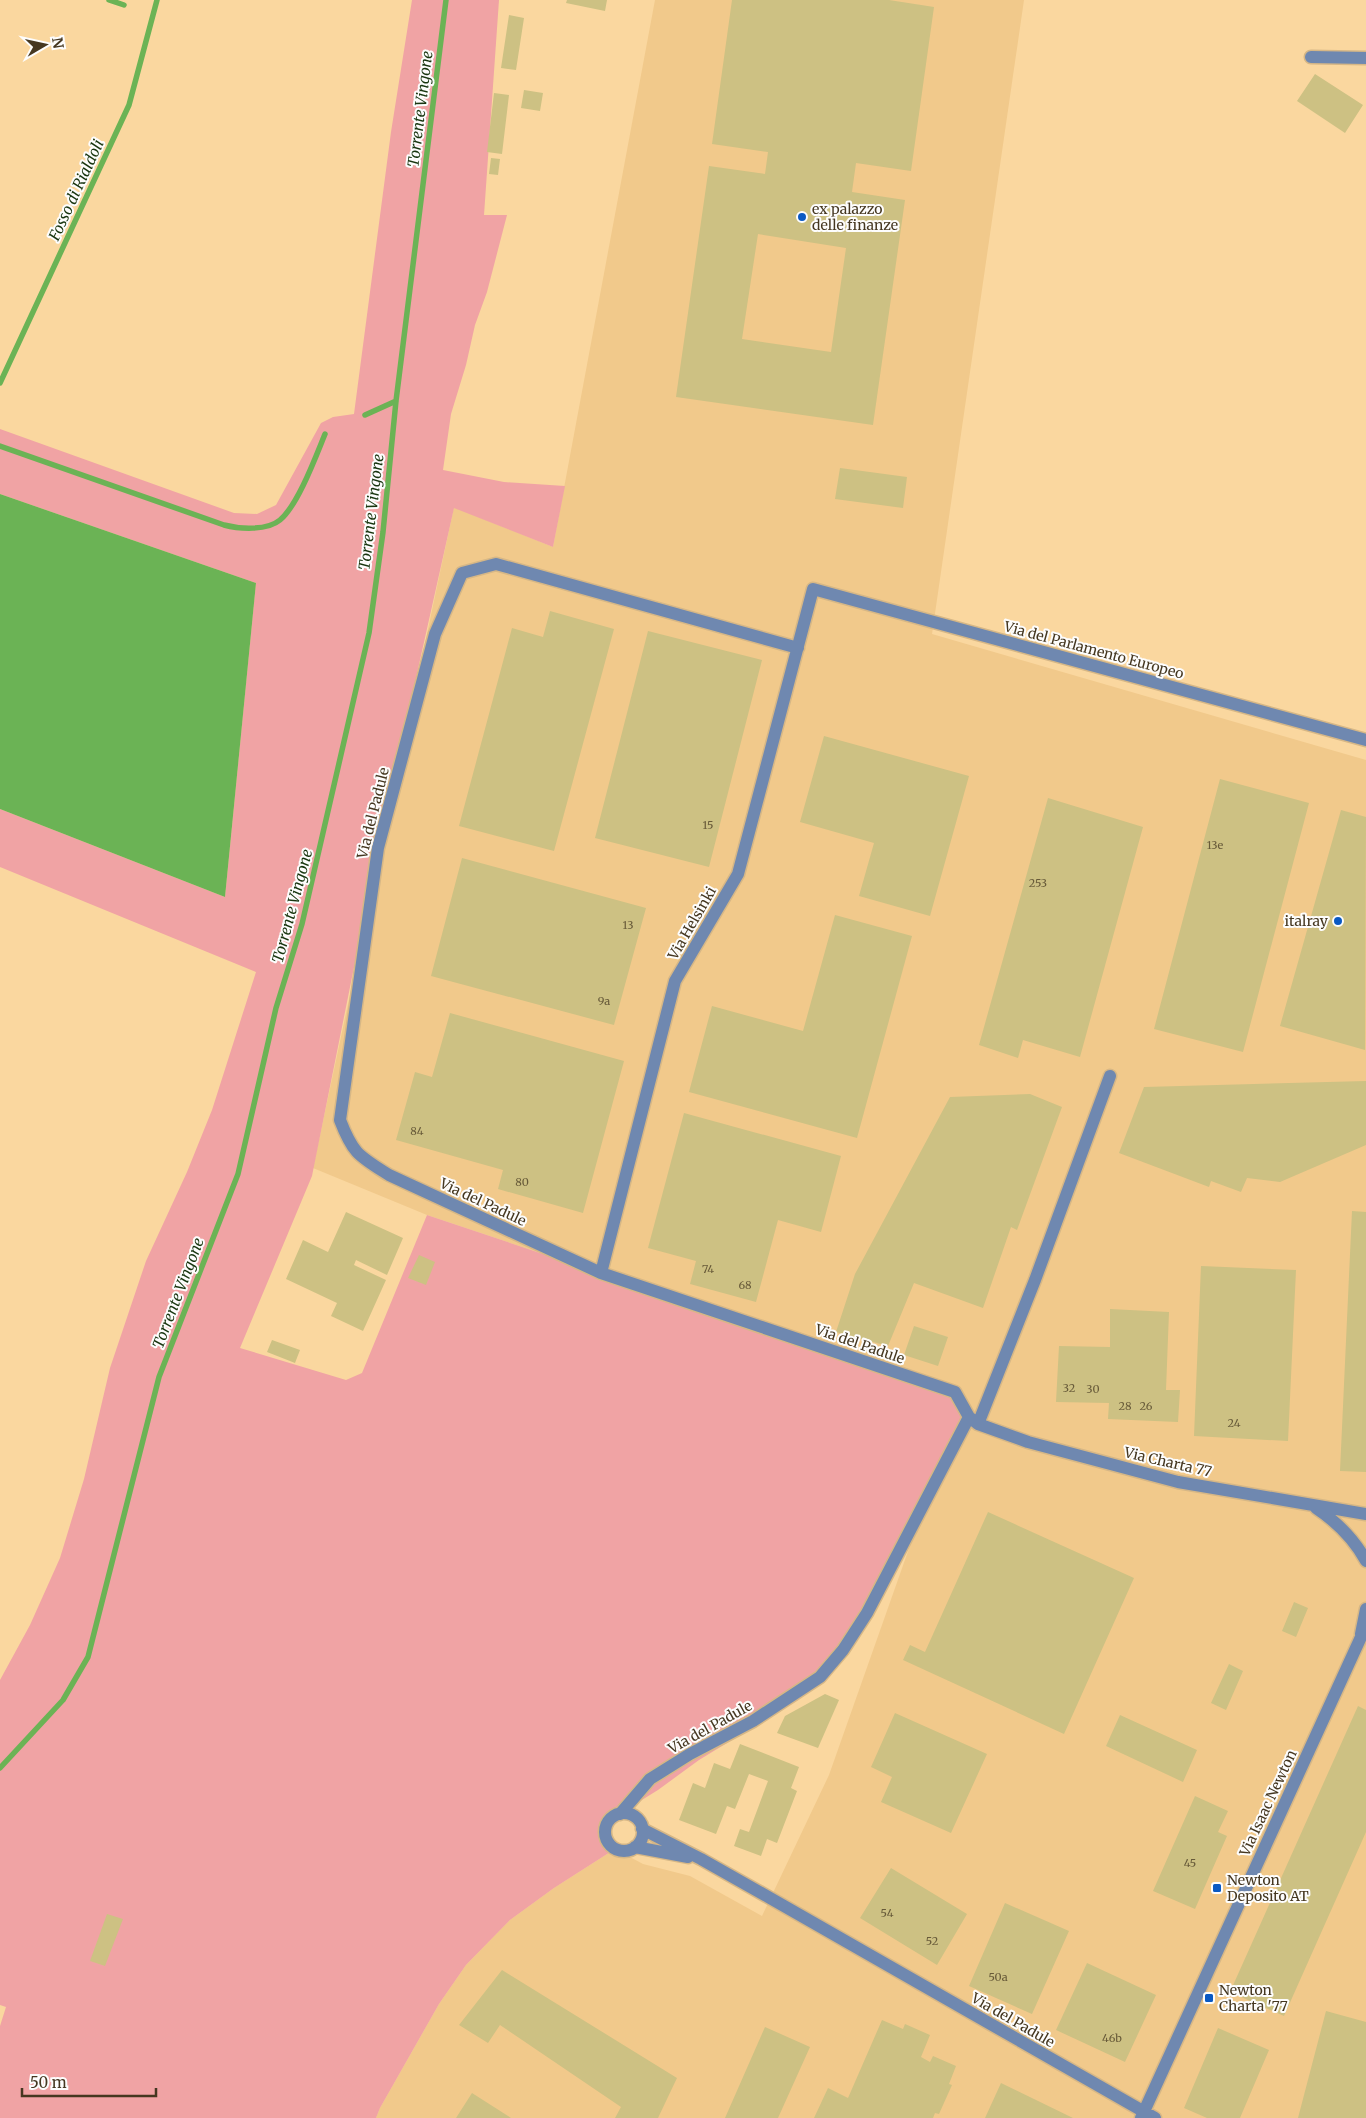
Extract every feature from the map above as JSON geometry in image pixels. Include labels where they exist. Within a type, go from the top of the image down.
[{"type":"street","points":[[1311,57],[1366,58]]},
{"type":"street","name":"Via del Padule","points":[[701,1859],[635,1847],[630,1850],[620,1850],[611,1846],[606,1838],[605,1830],[608,1821],[620,1814],[650,1779],[690,1754],[753,1721],[820,1677],[843,1650],[867,1613],[973,1420],[955,1392],[601,1273],[389,1175],[363,1159],[350,1144],[340,1120],[378,848],[435,634],[462,573],[496,564],[798,648]]},
{"type":"street","name":"Via Helsinki","points":[[601,1273],[675,981],[738,874],[813,588]]},
{"type":"street","name":"Via del Parlamento Europeo","points":[[813,588],[1366,740]]},
{"type":"street","points":[[973,1420],[1035,1280],[1110,1076]]},
{"type":"street","name":"Via Charta 77","points":[[973,1420],[1028,1442],[1178,1482],[1366,1514]]},
{"type":"street","points":[[1312,1506],[1344,1531],[1357,1546],[1366,1561]]},
{"type":"street","name":"Via Isaac Newton","points":[[1142,2115],[1363,1631],[1366,1610]]},
{"type":"street","name":"Via del Padule","points":[[620,1814],[632,1815],[642,1829],[701,1859],[1142,2115],[1155,2118]]},
{"type":"street","points":[[635,1847],[641,1840],[642,1829]]},
{"type":"shaded area","points":[[412,0],[499,0],[484,215],[507,215],[487,292],[475,325],[466,365],[451,414],[443,470],[504,482],[565,486],[553,547],[454,508],[378,848],[312,1176],[240,1348],[346,1380],[362,1373],[427,1215],[955,1392],[969,1417],[821,1682],[798,1700],[699,1760],[658,1790],[611,1819],[605,1831],[608,1842],[615,1849],[554,1888],[510,1920],[466,1965],[439,2004],[376,2118],[0,2118],[0,2026],[6,2007],[0,2005],[0,1680],[30,1625],[60,1558],[84,1479],[110,1368],[146,1261],[187,1172],[212,1110],[256,972],[0,867],[0,809],[225,897],[256,583],[0,494],[0,429],[234,513],[257,514],[276,505],[321,423],[333,417],[354,414],[391,132]]},
{"type":"shaded area","points":[[655,0],[1024,0],[932,634],[1366,760],[1366,2118],[376,2118],[439,2004],[466,1965],[510,1920],[554,1888],[615,1849],[643,1864],[690,1876],[762,1916],[829,1775],[930,1489],[955,1392],[427,1215],[313,1168],[454,507],[553,547]]},
{"type":"shaded area","points":[[0,494],[256,583],[225,897],[0,809]]},
{"type":"building","points":[[567,0],[607,0],[605,11],[566,3]]},
{"type":"building","name":"ex palazzo delle finanze","points":[[732,0],[889,0],[934,7],[911,171],[856,163],[852,192],[905,200],[873,425],[676,397],[709,166],[765,174],[768,152],[712,144]],"holes":[[[758,234],[846,248],[831,352],[742,339]]]},
{"type":"building","points":[[509,15],[524,18],[516,70],[501,68]]},
{"type":"building","points":[[1315,74],[1363,105],[1345,133],[1297,101]]},
{"type":"building","points":[[524,90],[543,93],[540,111],[521,108]]},
{"type":"building","points":[[494,93],[509,95],[502,154],[487,152]]},
{"type":"building","points":[[491,158],[500,159],[498,175],[489,174]]},
{"type":"building","points":[[840,468],[907,477],[903,508],[835,499]]},
{"type":"building","points":[[550,611],[614,629],[554,851],[459,826],[512,628],[543,637]]},
{"type":"building","points":[[648,631],[762,660],[709,867],[595,838]]},
{"type":"building","points":[[824,736],[969,776],[930,916],[859,896],[874,843],[800,822]]},
{"type":"building","points":[[1220,779],[1309,803],[1243,1052],[1154,1029]]},
{"type":"building","points":[[1048,798],[1143,827],[1080,1057],[1023,1040],[1018,1058],[979,1045]]},
{"type":"building","name":"italray","points":[[1341,810],[1366,817],[1365,1050],[1280,1026]]},
{"type":"building","points":[[462,858],[646,908],[614,1025],[431,976]]},
{"type":"building","points":[[835,915],[912,936],[857,1138],[689,1092],[712,1006],[803,1031]]},
{"type":"building","points":[[450,1013],[624,1061],[583,1213],[498,1189],[503,1170],[396,1140],[415,1072],[432,1077]]},
{"type":"building","points":[[1366,1081],[1366,1145],[1280,1182],[1247,1178],[1241,1192],[1211,1181],[1209,1187],[1119,1153],[1144,1087]]},
{"type":"building","points":[[1030,1094],[1062,1107],[1017,1230],[1011,1227],[983,1308],[914,1283],[888,1346],[836,1332],[855,1274],[950,1097]]},
{"type":"building","points":[[684,1113],[841,1156],[821,1232],[778,1220],[756,1302],[690,1284],[696,1261],[648,1248]]},
{"type":"building","points":[[1352,1211],[1366,1212],[1366,1472],[1340,1471]]},
{"type":"building","points":[[346,1212],[403,1238],[387,1275],[356,1260],[354,1265],[386,1280],[363,1331],[331,1316],[337,1303],[286,1279],[303,1240],[328,1252]]},
{"type":"building","points":[[419,1255],[435,1262],[426,1285],[408,1278]]},
{"type":"building","points":[[1201,1266],[1296,1270],[1288,1441],[1194,1436]]},
{"type":"building","points":[[1110,1309],[1169,1312],[1166,1390],[1180,1390],[1178,1422],[1108,1419],[1109,1403],[1056,1402],[1059,1346],[1110,1347]]},
{"type":"building","points":[[914,1326],[948,1337],[938,1366],[904,1355]]},
{"type":"building","points":[[272,1340],[300,1350],[295,1363],[267,1352]]},
{"type":"building","points":[[988,1512],[1134,1578],[1064,1734],[903,1660],[910,1645],[925,1652]]},
{"type":"building","points":[[1294,1602],[1308,1608],[1296,1637],[1282,1631]]},
{"type":"building","points":[[1229,1664],[1243,1671],[1226,1710],[1211,1703]]},
{"type":"building","points":[[825,1694],[839,1700],[818,1748],[777,1733],[785,1716]]},
{"type":"building","points":[[1358,1706],[1366,1710],[1366,1832],[1284,2016],[1230,1992]]},
{"type":"building","points":[[895,1713],[987,1754],[951,1833],[881,1802],[892,1777],[871,1767]]},
{"type":"building","points":[[1120,1715],[1197,1750],[1183,1782],[1106,1746]]},
{"type":"building","points":[[740,1744],[799,1767],[791,1788],[797,1791],[777,1843],[767,1839],[761,1856],[734,1846],[740,1829],[749,1832],[768,1781],[749,1774],[735,1809],[727,1806],[716,1834],[679,1820],[693,1783],[705,1788],[714,1763],[730,1769]]},
{"type":"building","points":[[1195,1796],[1228,1811],[1218,1832],[1227,1836],[1195,1909],[1153,1891]]},
{"type":"building","points":[[891,1868],[967,1914],[937,1965],[860,1918]]},
{"type":"building","points":[[1005,1903],[1069,1931],[1032,2014],[969,1986]]},
{"type":"building","points":[[107,1914],[123,1919],[105,1966],[90,1961]]},
{"type":"building","points":[[1087,1963],[1156,1995],[1125,2062],[1056,2030]]},
{"type":"building","points":[[502,1970],[677,2078],[658,2118],[615,2118],[621,2107],[500,2025],[488,2043],[459,2025]]},
{"type":"building","points":[[1326,2011],[1366,2022],[1366,2118],[1298,2118]]},
{"type":"building","points":[[882,2020],[903,2029],[905,2024],[930,2035],[921,2057],[930,2062],[933,2056],[956,2066],[949,2084],[952,2085],[939,2114],[935,2113],[933,2118],[814,2118],[828,2088],[848,2098]]},
{"type":"building","points":[[765,2027],[810,2047],[778,2118],[725,2118]]},
{"type":"building","points":[[1218,2028],[1269,2050],[1240,2118],[1207,2118],[1184,2108]]},
{"type":"building","points":[[1001,2083],[1073,2118],[985,2118]]},
{"type":"building","points":[[472,2093],[511,2118],[456,2118]]},
{"type":"waterway","points":[[109,0],[124,5]]},
{"type":"waterway","name":"Fosso di Rialdoli","points":[[0,383],[129,105],[157,0]]},
{"type":"waterway","name":"Torrente Vingone","points":[[0,1768],[63,1700],[88,1657],[159,1377],[238,1174],[276,1008],[302,924],[369,633],[383,532],[396,401],[446,0]]},
{"type":"waterway","points":[[365,415],[396,401]]},
{"type":"waterway","points":[[0,446],[224,525],[253,528],[274,524],[287,513],[306,480],[325,434]]},
{"type":"place","name":"ex palazzo delle finanze","points":[[802,217]]},
{"type":"place","name":"italray","points":[[1338,921]]},
{"type":"place","name":"Newton Deposito AT","points":[[1217,1888]]},
{"type":"place","name":"Newton Charta '77","points":[[1209,1998]]}]
